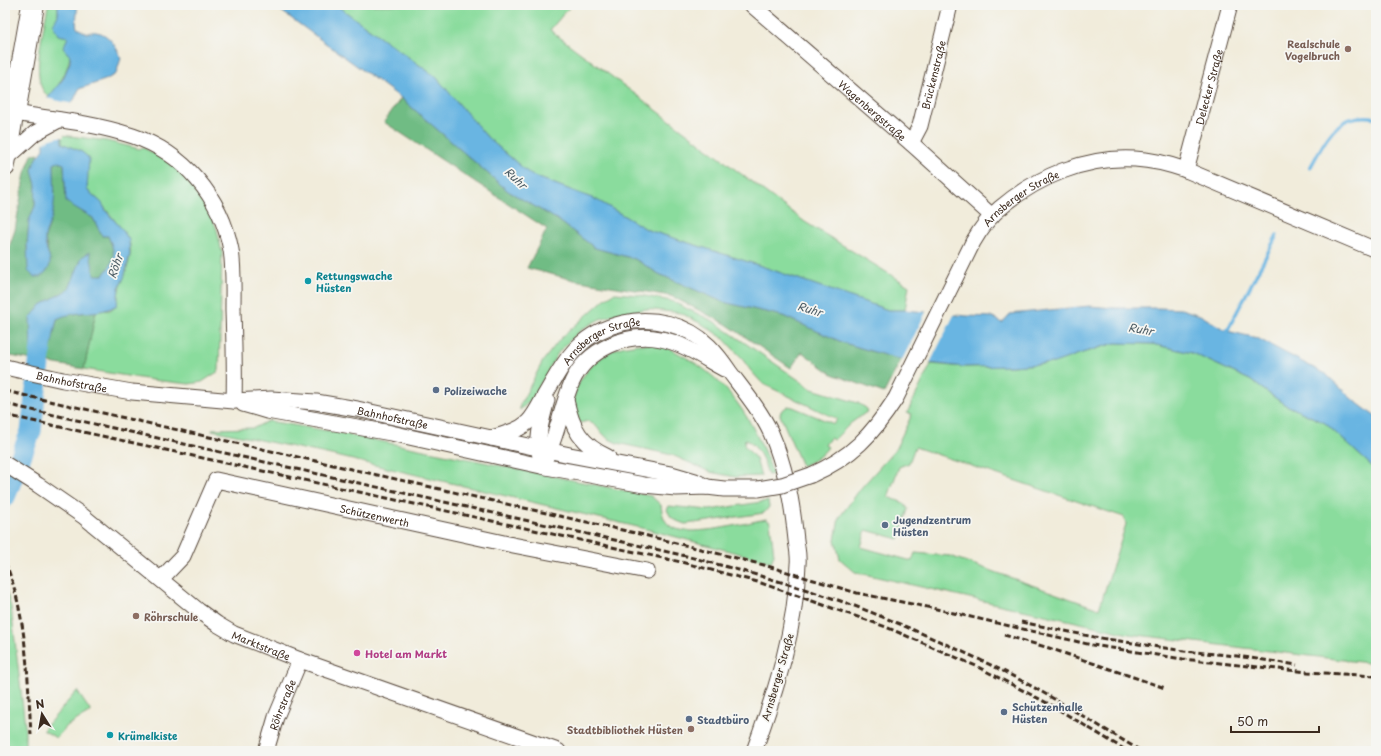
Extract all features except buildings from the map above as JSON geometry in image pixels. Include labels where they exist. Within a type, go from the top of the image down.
[{"type":"highway","points":[[14,113],[33,5]]},
{"type":"main road","points":[[6,163],[14,113]]},
{"type":"street","name":"Wagenbergstraße","points":[[752,5],[912,143],[992,216]]},
{"type":"street","name":"Brückenstraße","points":[[912,143],[920,126],[950,5]]},
{"type":"street","name":"Delecker Straße","points":[[1186,170],[1230,5]]},
{"type":"street","points":[[14,113],[97,125],[134,136],[163,150],[185,165],[204,188],[223,221],[231,251],[235,362],[234,401]]},
{"type":"street","points":[[6,163],[36,133],[59,120]]},
{"type":"street","name":"Arnsberger Straße","points":[[541,466],[666,488],[707,487],[758,489],[782,485],[811,475],[836,463],[868,437],[882,420],[896,398],[973,242],[992,216],[1011,200],[1041,181],[1068,169],[1093,162],[1134,159],[1158,162],[1186,170],[1376,250]]},
{"type":"street","name":"Arnsberger Straße","points":[[491,438],[512,432],[528,421],[550,388],[566,359],[584,341],[604,329],[633,321],[662,322],[678,327],[688,331],[708,346],[730,372],[756,406],[774,441],[791,500],[798,563],[795,601],[788,645],[769,711],[754,751]]},
{"type":"street","name":"Arnsberger Straße","points":[[707,487],[684,477],[544,449],[557,432],[573,381],[581,369],[590,358],[606,347],[625,339],[645,337],[669,341],[702,356],[730,372]]},
{"type":"street","name":"Bahnhofstraße","points":[[5,367],[63,380],[132,392],[234,401],[271,398],[316,402],[357,409],[544,449]]},
{"type":"street","points":[[541,466],[544,449],[539,436],[550,388]]},
{"type":"street","name":"Arnsberger Straße","points":[[566,400],[571,421],[581,438],[599,453],[619,463]]},
{"type":"street","name":"Bahnhofstraße","points":[[234,401],[267,411],[392,433],[541,466]]},
{"type":"street","name":"Marktstraße","points":[[5,464],[38,484],[83,516],[199,611],[234,634],[300,660],[558,751]]},
{"type":"street","name":"Schützenwerth","points":[[161,579],[183,556],[216,480],[513,545],[647,570]]},
{"type":"street","name":"Röhrstraße","points":[[266,751],[276,717],[300,660]]},
{"type":"green space","points":[[48,5],[58,5],[58,15],[68,37],[64,48],[70,56],[63,78],[50,97],[43,91],[38,68],[41,40]]},
{"type":"green space","points":[[336,5],[571,5],[550,30],[805,222],[909,286],[905,310],[888,310],[761,266],[648,230],[597,200],[531,175],[488,138],[436,77]]},
{"type":"green space","points":[[401,98],[508,191],[558,220],[595,248],[635,259],[659,274],[723,302],[783,316],[844,343],[901,360],[884,393],[832,374],[802,352],[791,368],[726,324],[671,296],[574,280],[527,268],[547,229],[384,122]]},
{"type":"green space","points":[[62,135],[107,141],[140,149],[142,147],[168,161],[184,175],[197,189],[209,209],[217,230],[222,253],[219,371],[202,382],[189,384],[152,380],[84,369],[96,311],[110,310],[117,305],[119,288],[130,257],[130,245],[122,230],[98,200],[87,190],[87,179],[82,152],[62,144]]},
{"type":"green space","points":[[39,154],[32,170],[36,185],[35,206],[29,221],[27,245],[29,271],[50,262],[45,238],[52,216],[54,164],[58,162],[64,164],[66,201],[93,218],[102,236],[108,236],[113,252],[112,261],[103,275],[73,279],[69,289],[41,305],[48,360],[57,319],[65,315],[96,311],[84,369],[5,355],[5,259],[15,230],[25,173],[32,155]]},
{"type":"green space","points":[[615,293],[639,295],[671,301],[713,321],[812,389],[858,403],[868,411],[851,423],[834,440],[830,438],[825,445],[828,447],[820,456],[802,466],[780,415],[781,411],[788,406],[834,424],[837,419],[763,384],[723,338],[702,324],[681,313],[646,309],[617,314],[600,319],[584,328],[558,353],[532,399],[520,410],[520,405],[543,361],[560,339],[606,298]]},
{"type":"green space","points":[[1115,343],[1152,344],[1192,353],[1250,380],[1284,404],[1325,423],[1376,470],[1376,664],[1129,634],[855,572],[840,559],[835,540],[839,518],[861,488],[895,450],[912,414],[907,413],[931,364],[964,367],[1053,363]],"holes":[[[915,447],[1124,517],[1126,524],[1099,609],[950,556],[915,553],[912,561],[861,547],[866,530],[899,539],[908,509],[904,503],[888,497],[899,467],[909,463]]]},
{"type":"green space","points":[[640,344],[659,345],[673,350],[692,361],[720,383],[732,396],[751,425],[773,474],[768,475],[760,454],[750,442],[745,439],[744,445],[756,459],[761,476],[735,477],[710,472],[672,455],[617,443],[607,438],[593,423],[588,421],[580,423],[574,409],[576,390],[580,381],[592,365],[616,349]]},
{"type":"green space","points":[[268,421],[335,432],[651,496],[661,505],[663,515],[668,524],[674,528],[682,530],[706,530],[766,519],[770,522],[774,555],[771,562],[646,529],[336,456],[212,430],[254,428]]},
{"type":"green space","points":[[768,501],[769,507],[764,513],[685,524],[671,517],[667,510],[669,506],[709,510]]},
{"type":"green space","points":[[5,588],[11,607],[25,725],[25,751],[5,751]]},
{"type":"green space","points":[[77,691],[91,712],[68,725],[56,738],[43,730]]},
{"type":"water","points":[[58,5],[77,5],[77,28],[86,33],[95,32],[105,35],[115,46],[121,58],[116,74],[105,80],[79,89],[74,100],[66,108],[61,129],[62,143],[82,152],[89,158],[87,190],[102,203],[106,211],[122,229],[129,240],[130,254],[124,278],[119,288],[117,305],[96,312],[72,314],[57,319],[48,360],[31,354],[30,318],[41,305],[69,289],[82,257],[90,252],[94,275],[103,275],[110,265],[113,257],[108,236],[102,236],[93,218],[66,202],[64,164],[58,162],[54,164],[54,197],[52,217],[45,235],[45,244],[50,258],[49,267],[40,277],[34,277],[28,271],[27,245],[29,220],[35,206],[36,185],[32,170],[35,161],[44,149],[43,104],[63,79],[70,62],[70,56],[63,48],[68,37],[58,35],[53,25],[58,15]]},
{"type":"water","name":"Ruhr","points":[[273,5],[336,5],[436,77],[488,138],[531,175],[597,200],[648,230],[761,266],[888,310],[993,317],[1002,323],[1010,314],[1089,306],[1181,309],[1200,315],[1227,331],[1257,338],[1327,375],[1352,399],[1376,417],[1376,470],[1325,423],[1284,404],[1250,380],[1192,353],[1152,344],[1115,343],[1054,363],[964,367],[901,360],[844,343],[783,316],[723,302],[659,274],[635,259],[595,248],[558,220],[508,191],[401,98]]},
{"type":"pier","points":[[46,98],[73,104],[67,109],[63,129],[64,137],[58,137],[42,144],[37,125],[42,103]]},
{"type":"pier","points":[[927,310],[955,313],[929,365],[901,362]]},
{"type":"waterway","points":[[1310,168],[1328,138],[1342,123],[1351,118],[1376,118]]},
{"type":"waterway","points":[[1225,335],[1277,235]]},
{"type":"waterway","name":"Röhr","points":[[5,497],[31,431],[43,330]]},
{"type":"railway","points":[[5,391],[644,535],[764,565],[857,593],[932,608],[1092,645],[1183,659],[1308,672],[1376,676]]},
{"type":"railway","points":[[5,404],[686,556],[789,584],[865,610],[930,637],[984,662],[1052,698],[1141,751]]},
{"type":"railway","points":[[5,415],[681,562],[761,583],[886,627],[976,666],[1051,705],[1127,751]]},
{"type":"railway","points":[[5,562],[18,603],[22,625],[27,670],[31,735]]},
{"type":"railway","points":[[1021,622],[1094,637],[1184,651],[1237,656],[1297,665]]},
{"type":"railway","points":[[1004,635],[1049,648],[1165,688]]},
{"type":"place","name":"Realschule Vogelbruch","points":[[1348,49]]},
{"type":"place","name":"Rettungswache Hüsten","points":[[308,281]]},
{"type":"place","name":"Polizeiwache","points":[[436,390]]},
{"type":"place","name":"Jugendzentrum Hüsten","points":[[885,525]]},
{"type":"place","name":"Röhrschule","points":[[136,616]]},
{"type":"place","name":"Hotel am Markt","points":[[357,653]]},
{"type":"place","name":"Schützenhalle Hüsten","points":[[1004,712]]},
{"type":"place","name":"Stadtbüro","points":[[689,719]]},
{"type":"place","name":"Stadtbibliothek Hüsten","points":[[691,729]]},
{"type":"place","name":"Krümelkiste","points":[[110,735]]}]
